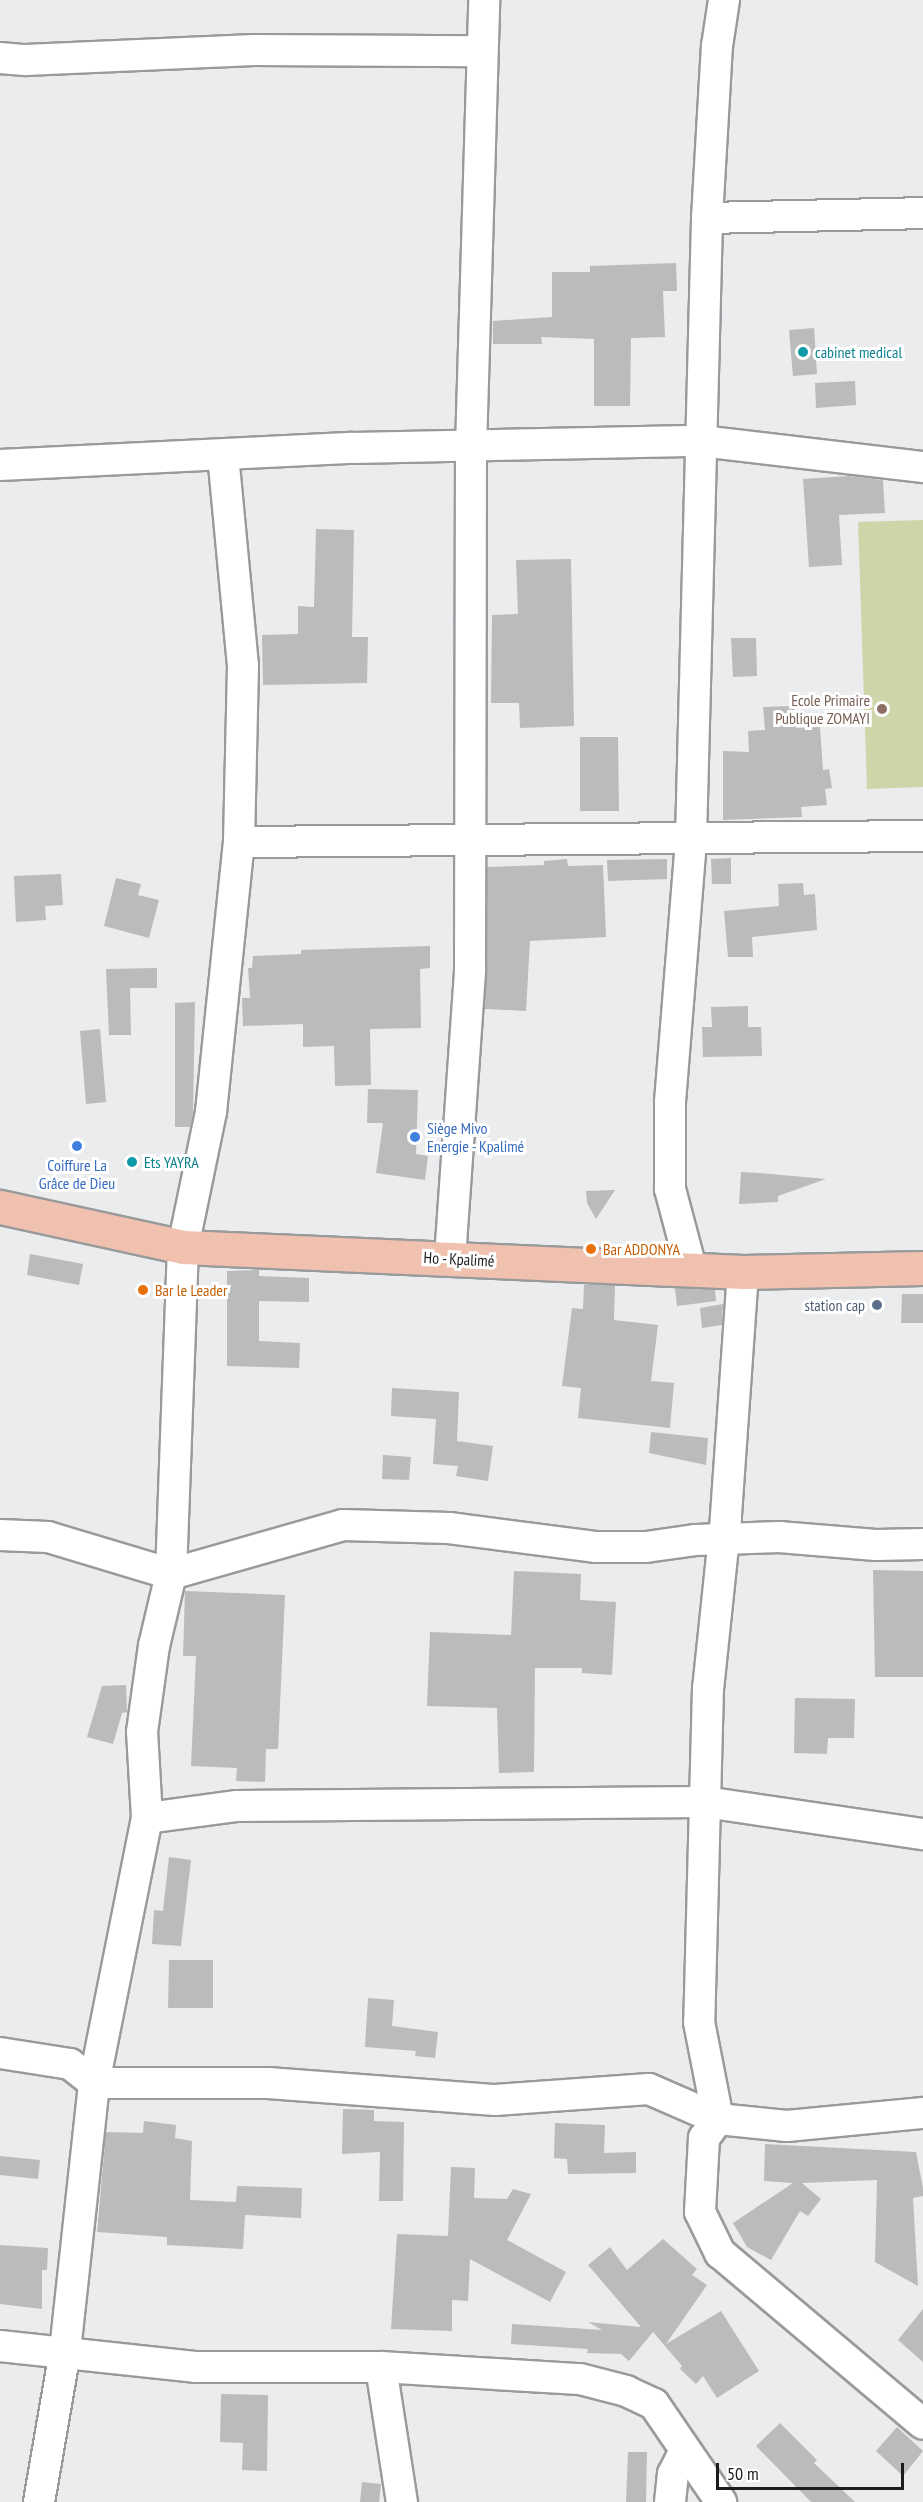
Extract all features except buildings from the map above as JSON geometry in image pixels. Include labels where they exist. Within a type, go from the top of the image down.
[{"type":"main road","name":"Ho - Kpalimé","points":[[0,1207],[183,1247],[743,1272],[923,1268]]},
{"type":"street","points":[[450,1258],[470,970],[471,448],[484,0]]},
{"type":"street","points":[[691,1268],[670,1189],[670,1102],[691,839],[707,218],[717,46],[724,0]]},
{"type":"street","points":[[0,58],[25,60],[254,50],[481,51]]},
{"type":"street","points":[[707,218],[923,213]]},
{"type":"street","points":[[0,465],[352,448],[471,448],[701,441],[923,467]]},
{"type":"street","points":[[39,2502],[65,2351],[94,2083],[147,1818],[142,1732],[154,1646],[171,1574],[183,1247],[211,1112],[239,842],[243,666],[223,456]]},
{"type":"street","points":[[239,842],[923,836]]},
{"type":"street","points":[[743,1272],[708,1688],[699,2022],[718,2119],[704,2138],[700,2212],[720,2253],[923,2424]]},
{"type":"street","points":[[0,1535],[48,1537],[171,1574],[343,1525],[449,1527],[595,1547],[646,1547],[722,1539],[779,1537],[876,1545],[923,1544]]},
{"type":"street","points":[[147,1818],[237,1806],[705,1802],[923,1834]]},
{"type":"street","points":[[0,2052],[70,2064],[94,2083],[268,2082],[495,2100],[649,2089],[718,2119],[788,2126],[923,2113]]},
{"type":"street","points":[[0,2346],[65,2351],[195,2367],[381,2367],[580,2379],[626,2391],[654,2404],[684,2452],[722,2502]]},
{"type":"street","points":[[381,2367],[402,2502]]},
{"type":"street","points":[[670,2502],[674,2474],[684,2452]]},
{"type":"green space","points":[[923,520],[923,787],[867,789],[858,522]]},
{"type":"place","name":"cabinet medical","points":[[803,352]]},
{"type":"place","name":"Ecole Primaire Publique ZOMAYI","points":[[882,709]]},
{"type":"place","name":"Siège Mivo Energie - Kpalimé","points":[[415,1137]]},
{"type":"place","name":"Coiffure La Grâce de Dieu","points":[[77,1146]]},
{"type":"place","name":"Ets YAYRA","points":[[132,1162]]},
{"type":"place","name":"Bar ADDONYA","points":[[591,1249]]},
{"type":"place","name":"Bar le Leader","points":[[143,1290]]},
{"type":"place","name":"station cap","points":[[877,1305]]}]
